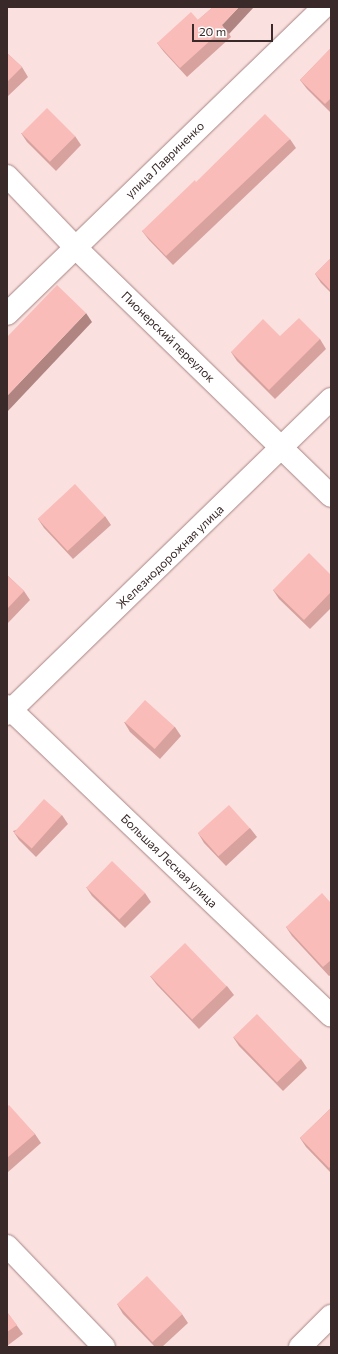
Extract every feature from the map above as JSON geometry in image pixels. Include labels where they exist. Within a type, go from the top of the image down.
[{"type":"street","name":"улица Лавриненко","points":[[7,314],[324,7]]},
{"type":"street","name":"Пионерский переулок","points":[[7,176],[75,247],[331,496]]},
{"type":"street","name":"Железнодорожная улица","points":[[8,710],[282,448],[331,399]]},
{"type":"street","name":"Большая Лесная улица","points":[[8,710],[331,1016]]},
{"type":"street","points":[[7,1246],[104,1347]]},
{"type":"street","points":[[300,1347],[331,1316]]},
{"type":"building","points":[[213,7],[239,7],[222,25],[224,28],[180,68],[157,43],[191,12],[198,20]]},
{"type":"building","points":[[331,48],[331,98],[325,104],[300,80]]},
{"type":"building","points":[[7,53],[22,67],[7,82]]},
{"type":"building","points":[[47,108],[75,136],[50,162],[22,133]]},
{"type":"building","points":[[265,114],[290,139],[166,256],[142,231],[195,180],[196,182]]},
{"type":"building","points":[[331,258],[331,291],[315,274]]},
{"type":"building","points":[[57,285],[86,313],[7,396],[7,337]]},
{"type":"building","points":[[299,318],[320,339],[269,390],[231,352],[263,319],[280,336]]},
{"type":"building","points":[[75,484],[105,516],[68,551],[38,519]]},
{"type":"building","points":[[309,553],[331,575],[331,592],[304,620],[273,590]]},
{"type":"building","points":[[7,575],[24,591],[7,609]]},
{"type":"building","points":[[145,700],[175,727],[155,749],[125,722]]},
{"type":"building","points":[[44,799],[62,815],[32,849],[14,832]]},
{"type":"building","points":[[229,805],[250,828],[219,856],[198,833]]},
{"type":"building","points":[[112,861],[145,893],[119,920],[86,888]]},
{"type":"building","points":[[322,893],[331,903],[331,960],[323,967],[286,927]]},
{"type":"building","points":[[185,943],[227,986],[192,1020],[150,976]]},
{"type":"building","points":[[257,1014],[301,1059],[277,1082],[233,1037]]},
{"type":"building","points":[[9,1105],[35,1134],[7,1158],[7,1107]]},
{"type":"building","points":[[331,1108],[331,1166],[329,1168],[300,1138]]},
{"type":"building","points":[[147,1276],[182,1314],[152,1342],[117,1304]]},
{"type":"building","points":[[7,1312],[17,1325],[7,1332]]}]
